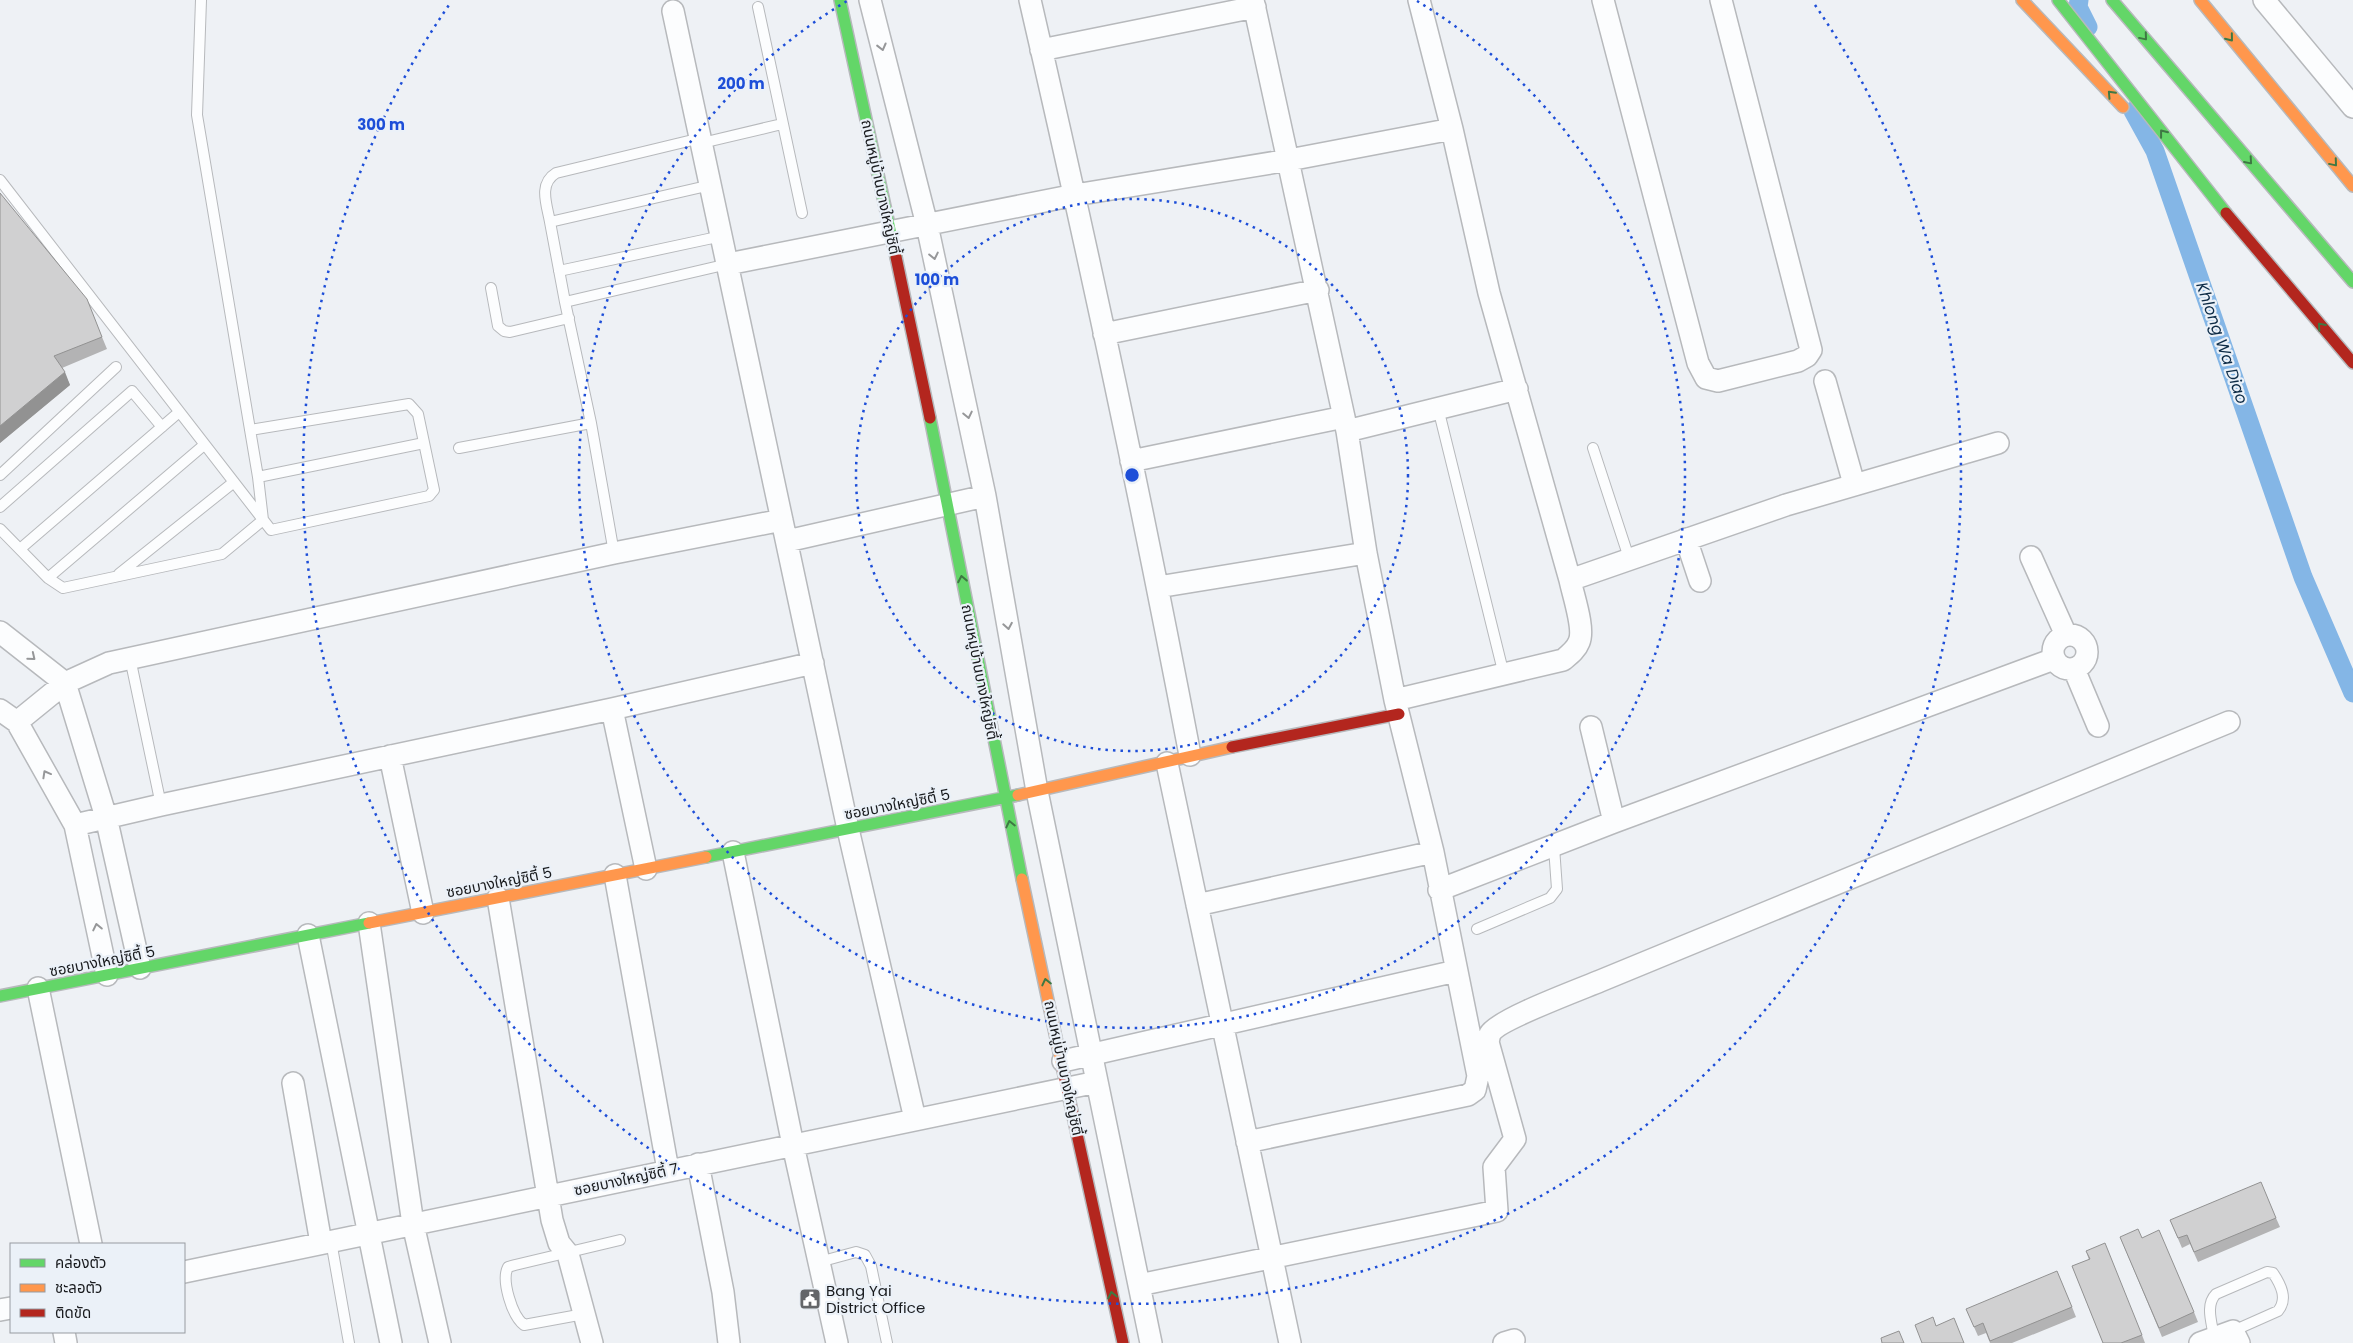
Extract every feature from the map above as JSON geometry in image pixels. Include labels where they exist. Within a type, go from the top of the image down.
[{"type":"main road","name":"ถนนหมู่บ้านบางใหญ่ซิตี้","points":[[840,0],[948,505],[1004,798],[1063,1061],[1123,1343]]},
{"type":"main road","points":[[2022,0],[2131,116]]},
{"type":"main road","points":[[2058,0],[2241,232],[2353,363]]},
{"type":"main road","points":[[2112,0],[2353,282]]},
{"type":"main road","points":[[2200,0],[2353,186]]},
{"type":"main road","points":[[2152,138],[2241,232]]},
{"type":"main road","name":"ซอยบางใหญ่ซิตี้ 5","points":[[0,996],[1037,792],[1167,763],[1190,755],[1397,707]]},
{"type":"street","name":"ถนนหมู่บ้านบางใหญ่ซิตี้","points":[[870,0],[927,225],[985,496],[1037,792],[1151,1343]]},
{"type":"street","points":[[1030,0],[1075,195],[1158,587],[1190,755]]},
{"type":"street","points":[[1397,707],[1504,675],[1563,660],[1574,651],[1580,640],[1581,628],[1570,580],[1489,293],[1452,129],[1419,0]]},
{"type":"street","points":[[1603,0],[1698,363],[1706,378],[1718,381],[1798,361],[1808,356],[1811,350],[1721,0]]},
{"type":"street","points":[[2264,0],[2353,107]]},
{"type":"street","points":[[1041,50],[1254,4],[1318,290],[1346,424],[1366,553],[1397,707],[1433,852],[1439,890],[1478,1076],[1475,1090],[1468,1095],[1247,1142]]},
{"type":"street","points":[[674,11],[848,829],[915,1119]]},
{"type":"street","points":[[728,264],[1075,195],[1288,160],[1452,129]]},
{"type":"street","points":[[1104,334],[1318,290]]},
{"type":"street","points":[[1825,381],[1854,484]]},
{"type":"street","points":[[1131,461],[1438,408],[1517,389]]},
{"type":"street","points":[[1570,580],[1786,505],[1998,442]]},
{"type":"street","points":[[787,541],[985,496]]},
{"type":"street","points":[[107,975],[75,825],[8,716],[64,683],[109,663],[614,553],[782,520]]},
{"type":"street","points":[[1686,539],[1700,581]]},
{"type":"street","points":[[1158,587],[1366,553]]},
{"type":"street","points":[[2031,557],[2066,635]]},
{"type":"street","points":[[0,632],[64,683],[106,817],[140,968]]},
{"type":"street","points":[[2066,635],[2079,636],[2087,647],[2085,661],[2074,669],[2062,667],[2054,659],[2054,644],[2066,635]]},
{"type":"street","points":[[1439,890],[1614,822],[2054,659]]},
{"type":"street","points":[[75,825],[161,804],[612,709],[813,663]]},
{"type":"street","points":[[2074,669],[2098,726]]},
{"type":"street","points":[[612,709],[646,869]]},
{"type":"street","points":[[1139,1285],[1497,1211],[1494,1167],[1515,1139],[1488,1042],[1490,1033],[1496,1028],[1524,1013],[2229,722]]},
{"type":"street","points":[[1592,726],[1614,822]]},
{"type":"street","points":[[390,756],[423,913]]},
{"type":"street","points":[[1167,763],[1290,1343]]},
{"type":"street","points":[[733,852],[793,1145],[837,1343]]},
{"type":"street","points":[[1197,905],[1433,852]]},
{"type":"street","points":[[615,875],[668,1170]]},
{"type":"street","points":[[498,898],[555,1232],[568,1254],[592,1343]]},
{"type":"street","points":[[369,923],[413,1224],[440,1343]]},
{"type":"street","points":[[308,935],[391,1343]]},
{"type":"street","points":[[1063,1061],[1092,1056],[1456,971]]},
{"type":"street","points":[[38,988],[91,1243]]},
{"type":"street","name":"ซอยบางใหญ่ซิตี้ 7","points":[[185,1272],[1097,1082]]},
{"type":"street","points":[[293,1084],[326,1242]]},
{"type":"street","points":[[698,1164],[723,1292],[729,1343]]},
{"type":"lane","points":[[201,0],[197,115],[258,477],[262,520]]},
{"type":"lane","points":[[758,7],[802,213]]},
{"type":"lane","points":[[614,553],[591,422],[559,271],[544,189],[548,180],[556,173],[782,124]]},
{"type":"lane","points":[[0,180],[270,530],[429,496],[434,490],[418,414],[409,404],[250,430]]},
{"type":"lane","points":[[550,222],[711,184]]},
{"type":"lane","points":[[559,271],[722,236]]},
{"type":"lane","points":[[566,302],[728,264]]},
{"type":"lane","points":[[491,288],[498,326],[504,331],[510,332],[569,318]]},
{"type":"lane","points":[[0,475],[116,367]]},
{"type":"lane","points":[[0,507],[132,391],[162,427]]},
{"type":"lane","points":[[1438,408],[1504,675]]},
{"type":"lane","points":[[20,549],[178,413]]},
{"type":"lane","points":[[459,448],[591,422]]},
{"type":"lane","points":[[258,477],[424,443]]},
{"type":"lane","points":[[48,578],[204,446]]},
{"type":"lane","points":[[1592,448],[1629,558]]},
{"type":"lane","points":[[117,576],[234,482]]},
{"type":"lane","points":[[0,529],[48,578],[62,588],[222,554],[262,520]]},
{"type":"lane","points":[[130,658],[161,804]]},
{"type":"lane","points":[[1477,929],[1550,898],[1556,889],[1554,846]]},
{"type":"lane","points":[[584,1314],[524,1325],[517,1319],[512,1308],[505,1272],[508,1267],[620,1240]]},
{"type":"lane","points":[[326,1242],[349,1343]]},
{"type":"lane","points":[[819,1262],[856,1252],[865,1255],[871,1266],[887,1343]]},
{"type":"lane","points":[[2268,1272],[2273,1273],[2284,1299],[2283,1306],[2278,1311],[2222,1338],[2210,1306],[2211,1299],[2216,1294],[2268,1272]]},
{"type":"building","points":[[0,193],[87,299],[102,337],[54,356],[65,372],[0,426]]},
{"type":"building","points":[[2261,1182],[2276,1218],[2194,1252],[2187,1235],[2178,1238],[2170,1220]]},
{"type":"building","points":[[2138,1229],[2142,1238],[2159,1230],[2194,1312],[2159,1328],[2120,1237]]},
{"type":"building","points":[[2105,1243],[2142,1335],[2121,1343],[2103,1343],[2072,1266],[2090,1259],[2086,1251]]},
{"type":"building","points":[[2057,1271],[2072,1307],[1990,1341],[1983,1323],[1974,1327],[1966,1309]]},
{"type":"building","points":[[1933,1317],[1936,1326],[1954,1318],[1964,1343],[1922,1343],[1915,1325]]},
{"type":"building","points":[[1899,1331],[1904,1343],[1882,1343],[1881,1338]]},
{"type":"waterway","name":"Khlong Wa Diao","points":[[2079,0],[2078,7],[2088,27]]},
{"type":"waterway","name":"Khlong Wa Diao","points":[[2133,111],[2155,151],[2303,577],[2353,693]]},
{"type":"traffic: fast","points":[[840,0],[896,257]]},
{"type":"traffic: fast","points":[[2058,0],[2226,213]]},
{"type":"traffic: fast","points":[[2112,0],[2353,282]]},
{"type":"traffic: fast","points":[[930,418],[1022,879]]},
{"type":"traffic: fast","points":[[706,857],[1018,795]]},
{"type":"traffic: fast","points":[[0,996],[369,923]]},
{"type":"traffic: slow","points":[[2022,0],[2123,107]]},
{"type":"traffic: slow","points":[[2200,0],[2353,186]]},
{"type":"traffic: slow","points":[[1018,795],[1232,747]]},
{"type":"traffic: slow","points":[[369,923],[706,857]]},
{"type":"traffic: slow","points":[[1022,879],[1062,1066]]},
{"type":"traffic: jam","points":[[2226,213],[2353,363]]},
{"type":"traffic: jam","points":[[896,257],[930,418]]},
{"type":"traffic: jam","points":[[1232,747],[1399,714]]},
{"type":"traffic: jam","points":[[1062,1066],[1123,1343]]},
{"type":"place","name":"Bang Yai District Office","points":[[810,1299]]}]
